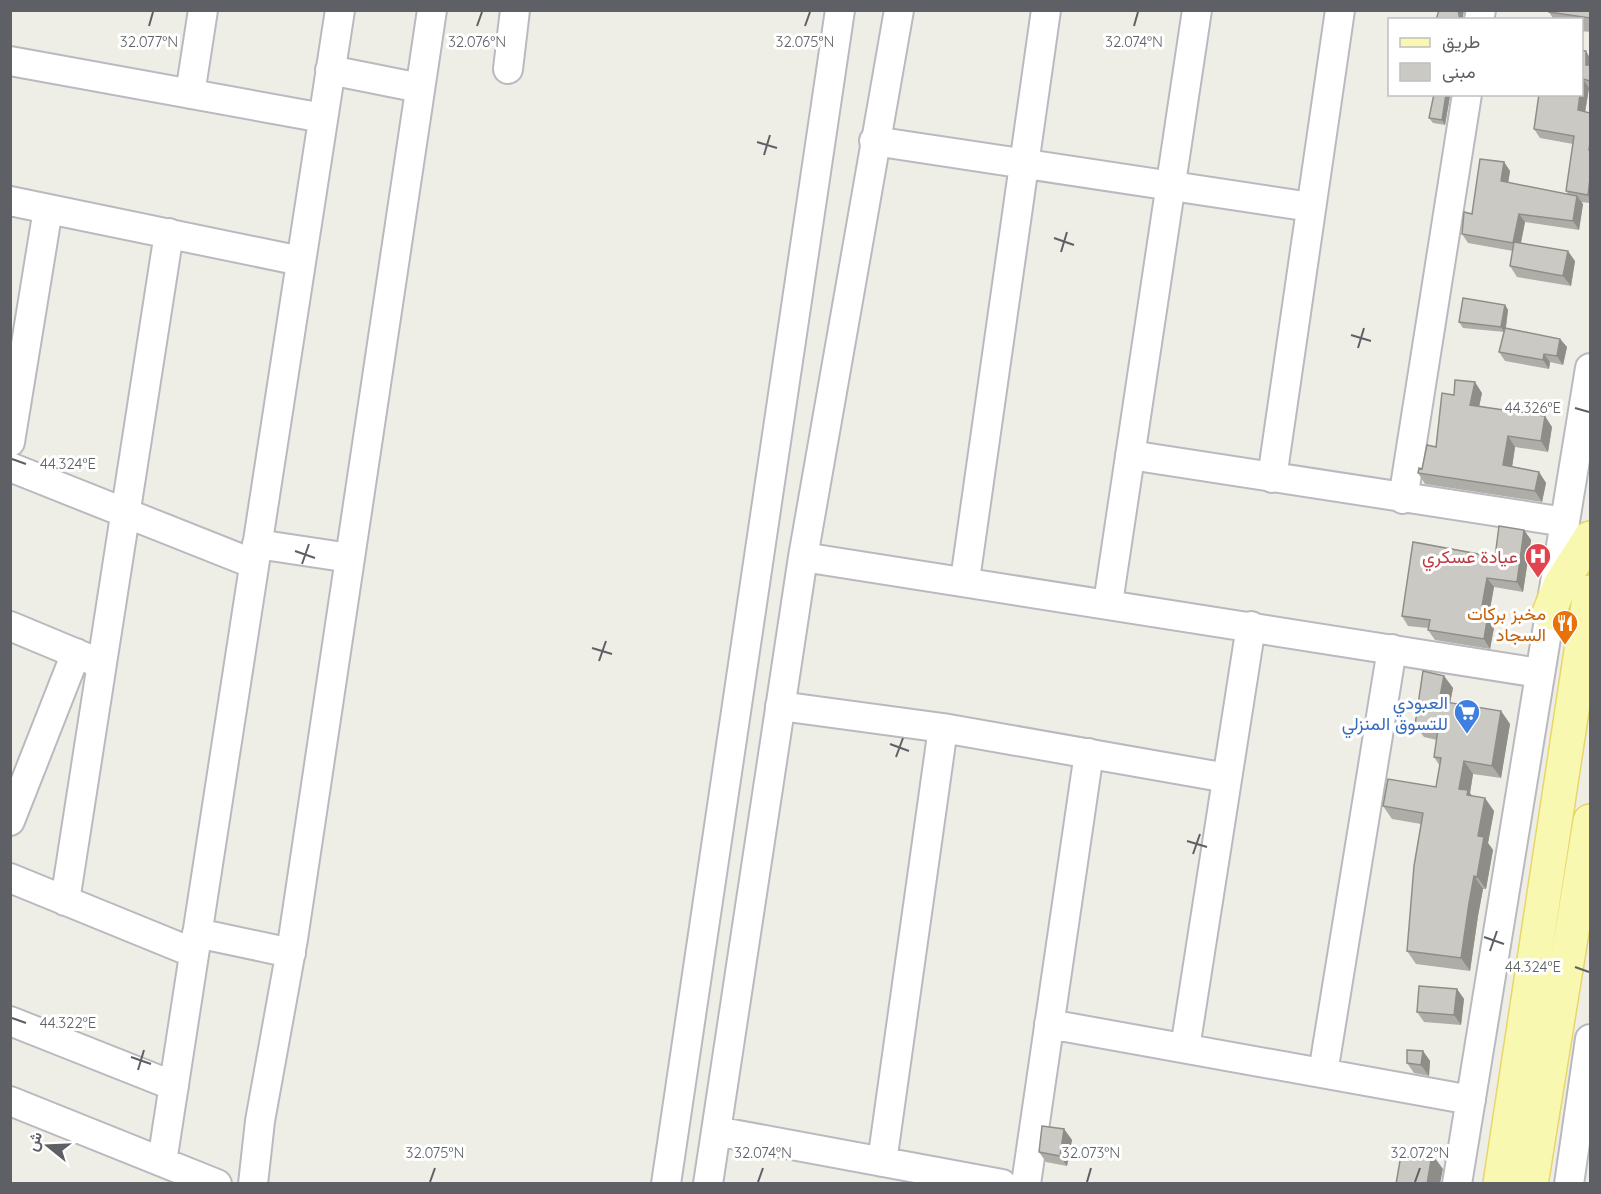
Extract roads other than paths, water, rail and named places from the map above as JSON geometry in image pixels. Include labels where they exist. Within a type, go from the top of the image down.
[{"type":"main road","points":[[1549,613],[1577,530]]},
{"type":"main road","points":[[1500,1184],[1590,592]]},
{"type":"main road","points":[[1531,1184],[1590,821]]},
{"type":"street","points":[[190,94],[203,10]]},
{"type":"street","points":[[162,1162],[340,10]]},
{"type":"street","points":[[253,1184],[260,1121],[291,953],[432,10]]},
{"type":"street","points":[[508,69],[515,10]]},
{"type":"street","points":[[666,1184],[840,10]]},
{"type":"street","points":[[708,1184],[803,556],[874,141],[899,10]]},
{"type":"street","points":[[965,580],[1046,10]]},
{"type":"street","points":[[1108,603],[1197,10]]},
{"type":"street","points":[[1272,478],[1340,10]]},
{"type":"street","points":[[10,61],[323,118]]},
{"type":"street","points":[[330,70],[420,88]]},
{"type":"street","points":[[1403,500],[1467,96]]},
{"type":"street","points":[[874,141],[1311,207]]},
{"type":"street","points":[[10,201],[301,261]]},
{"type":"street","points":[[10,442],[20,312],[48,209]]},
{"type":"street","points":[[65,900],[89,659],[125,513],[169,233]]},
{"type":"street","points":[[1130,456],[1577,530],[1590,368]]},
{"type":"street","points":[[10,467],[125,513],[256,554],[350,558]]},
{"type":"street","points":[[803,556],[1539,673]]},
{"type":"street","points":[[1457,1184],[1549,613]]},
{"type":"street","points":[[10,626],[89,659]]},
{"type":"street","points":[[1185,1048],[1251,626]]},
{"type":"street","points":[[1323,1073],[1392,649]]},
{"type":"street","points":[[10,821],[89,659]]},
{"type":"street","points":[[780,706],[943,728],[1227,778]]},
{"type":"street","points":[[882,1162],[943,728]]},
{"type":"street","points":[[1026,1184],[1089,753]]},
{"type":"street","points":[[10,878],[65,900],[196,943],[291,953]]},
{"type":"street","points":[[10,1021],[174,1086]]},
{"type":"street","points":[[1050,1024],[1471,1100]]},
{"type":"street","points":[[1576,1176],[1590,1039]]},
{"type":"street","points":[[10,1101],[217,1184]]},
{"type":"street","points":[[716,1131],[1002,1184]]},
{"type":"place","name":"عيادة عسكري","points":[[1538,579]]},
{"type":"place","name":"مخبز بركات السجاد","points":[[1565,646]]},
{"type":"place","name":"العبودي للتسوق المنزلي","points":[[1467,735]]}]
